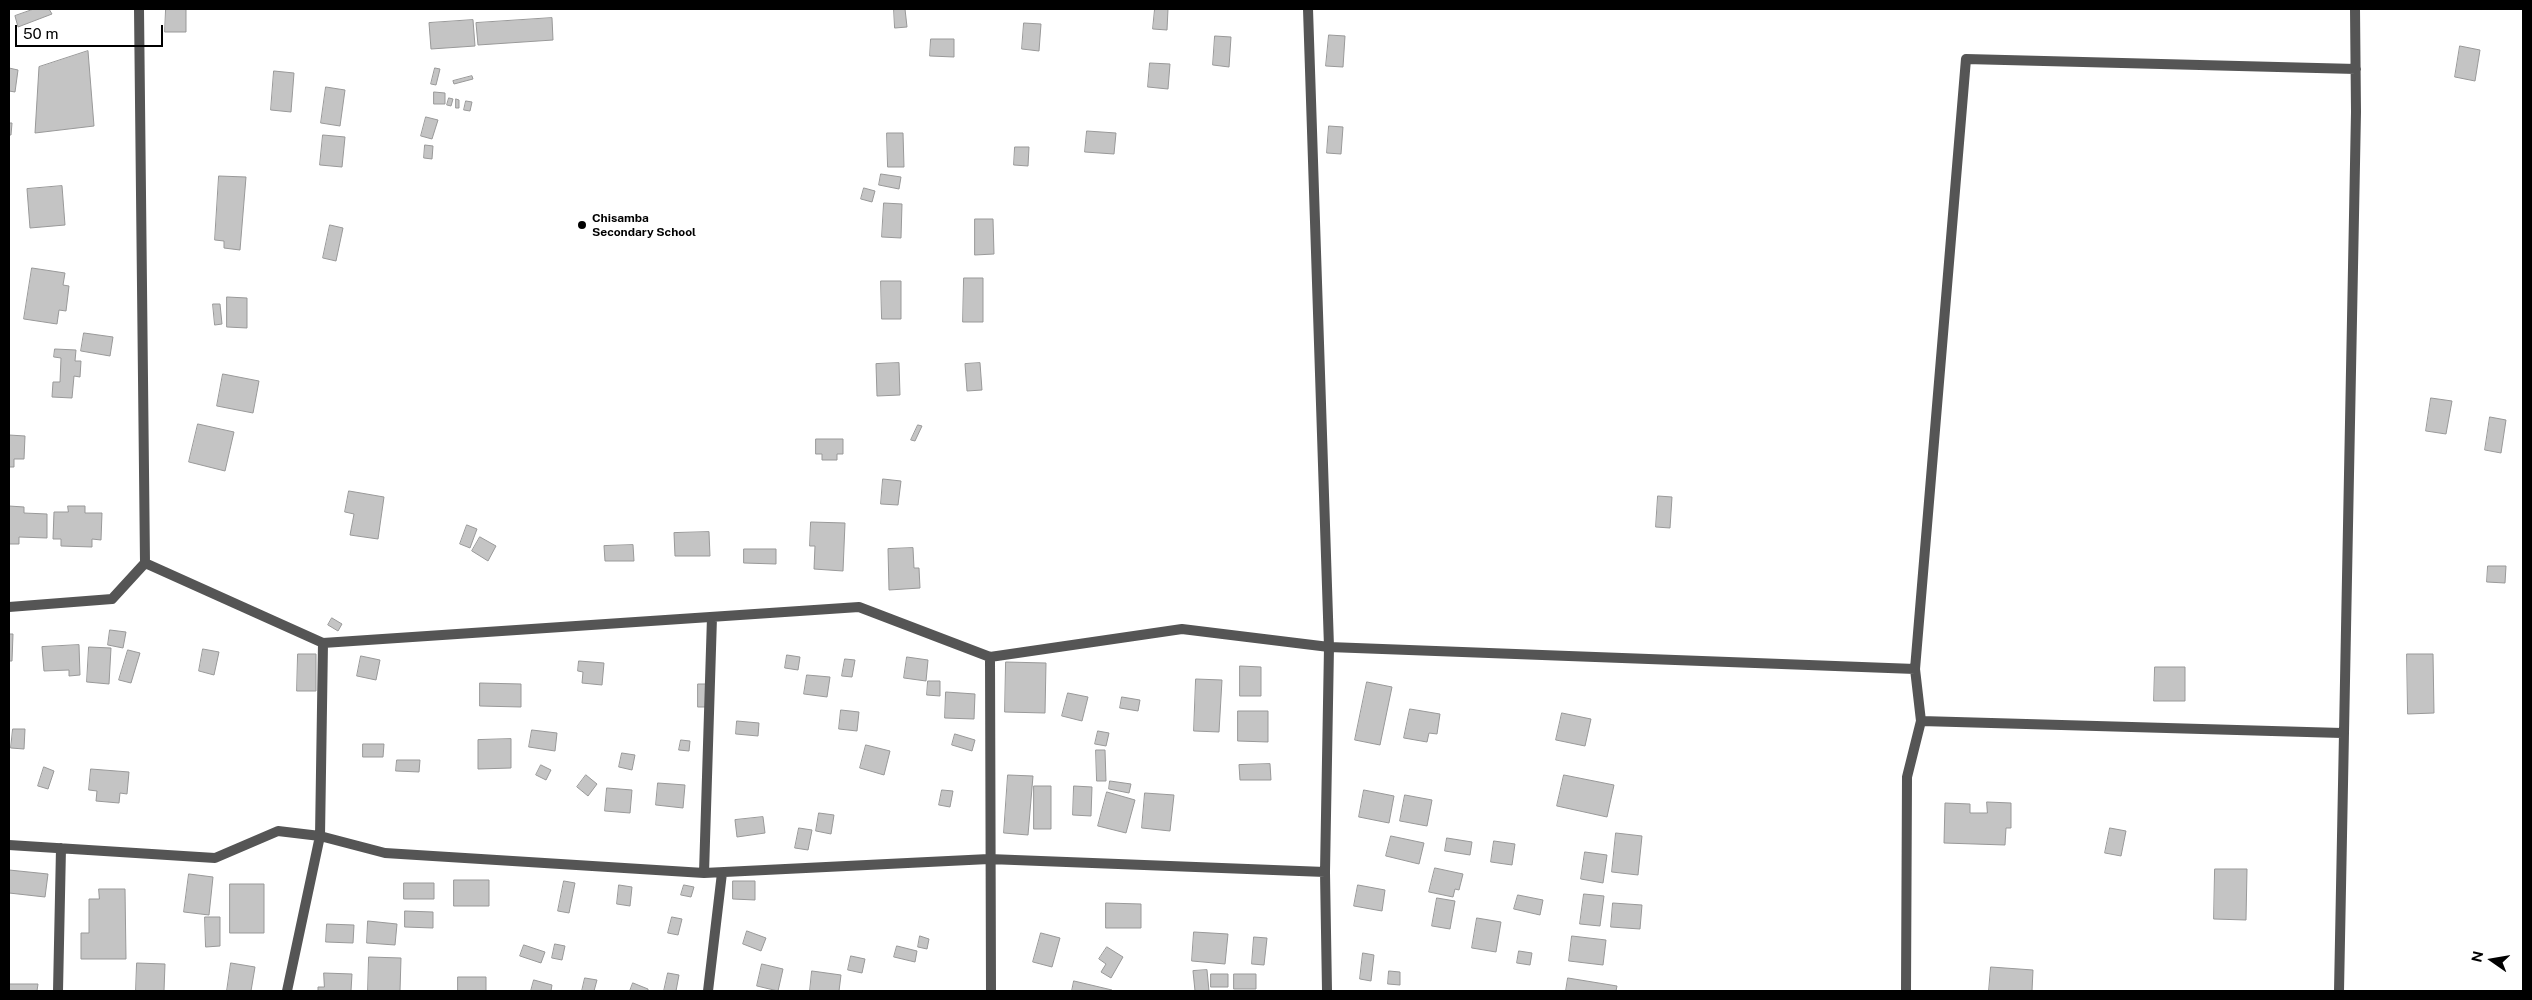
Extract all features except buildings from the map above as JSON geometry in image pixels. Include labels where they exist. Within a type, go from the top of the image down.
[{"type":"street","points":[[9,607],[112,599],[145,563],[139,9]]},
{"type":"street","points":[[1308,9],[1329,647],[1325,872],[1327,991]]},
{"type":"street","points":[[2339,991],[2342,732],[2356,69],[2355,9]]},
{"type":"street","points":[[1906,991],[1907,777],[1921,721],[1915,669],[1966,59],[2356,69]]},
{"type":"street","points":[[145,563],[323,643],[859,607],[990,657],[1182,629],[1329,647],[1915,669]]},
{"type":"street","points":[[704,873],[712,617]]},
{"type":"street","points":[[287,991],[320,836],[323,643]]},
{"type":"street","points":[[990,657],[989,858],[991,991]]},
{"type":"street","points":[[1921,721],[2342,732]]},
{"type":"street","points":[[9,845],[215,858],[278,831],[320,836],[385,853],[704,873],[989,858],[1325,872]]},
{"type":"street","points":[[58,991],[61,848]]},
{"type":"street","points":[[708,991],[722,873]]},
{"type":"place","name":"Chisamba Secondary School","points":[[582,225]]}]
